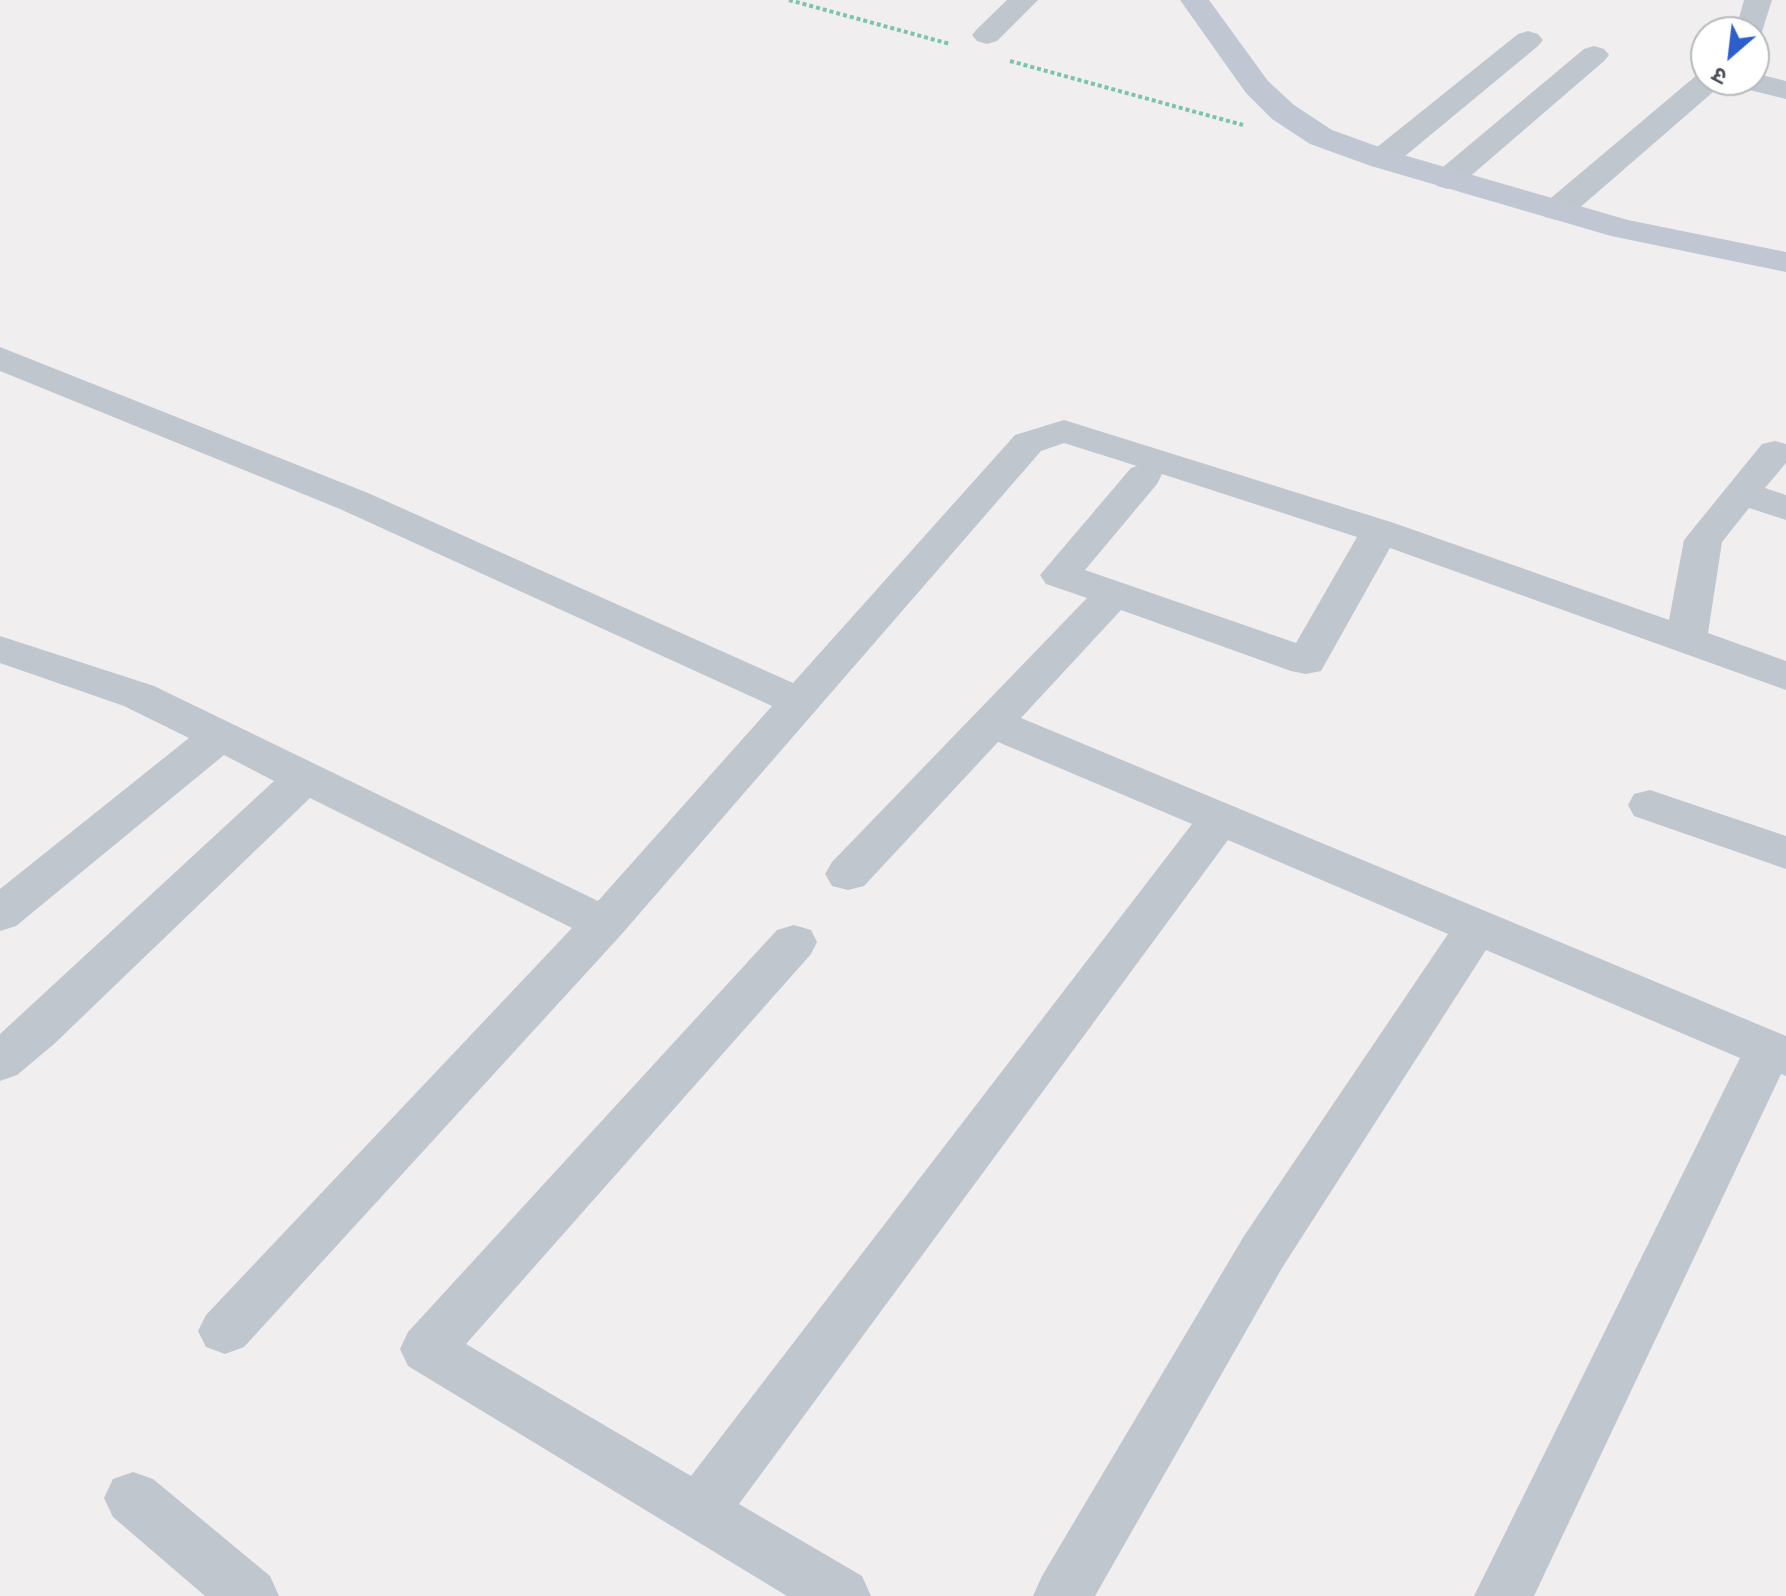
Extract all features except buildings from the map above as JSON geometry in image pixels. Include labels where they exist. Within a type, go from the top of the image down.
[{"type":"street","points":[[987,35],[1024,0]]},
{"type":"street","points":[[1194,0],[1257,87],[1283,112],[1321,137],[1382,159],[1623,229],[1786,262]]},
{"type":"street","points":[[1382,159],[1528,40]]},
{"type":"street","points":[[1448,179],[1594,55]]},
{"type":"street","points":[[1557,210],[1690,96]]},
{"type":"street","points":[[0,358],[354,501],[799,702]]},
{"type":"street","points":[[225,1331],[604,924],[1028,443],[1064,431],[1380,531],[1786,676]]},
{"type":"street","points":[[1686,640],[1703,540],[1775,452]]},
{"type":"street","points":[[1144,476],[1060,575],[1306,661],[1380,531]]},
{"type":"street","points":[[1742,493],[1786,508]]},
{"type":"street","points":[[848,874],[1113,595]]},
{"type":"street","points":[[5,657],[139,696],[604,924]]},
{"type":"street","points":[[991,722],[1777,1054],[1504,1596]]},
{"type":"street","points":[[0,914],[220,736]]},
{"type":"street","points":[[0,1062],[36,1032],[305,777]]},
{"type":"street","points":[[1650,805],[1786,853]]},
{"type":"street","points":[[699,1511],[1220,819]]},
{"type":"street","points":[[1063,1596],[1263,1252],[1477,927]]},
{"type":"street","points":[[794,942],[427,1349],[841,1596]]},
{"type":"street","points":[[133,1498],[249,1596]]},
{"type":"path","points":[[789,0],[958,47]]},
{"type":"path","points":[[1004,59],[1264,131],[1283,112]]}]
